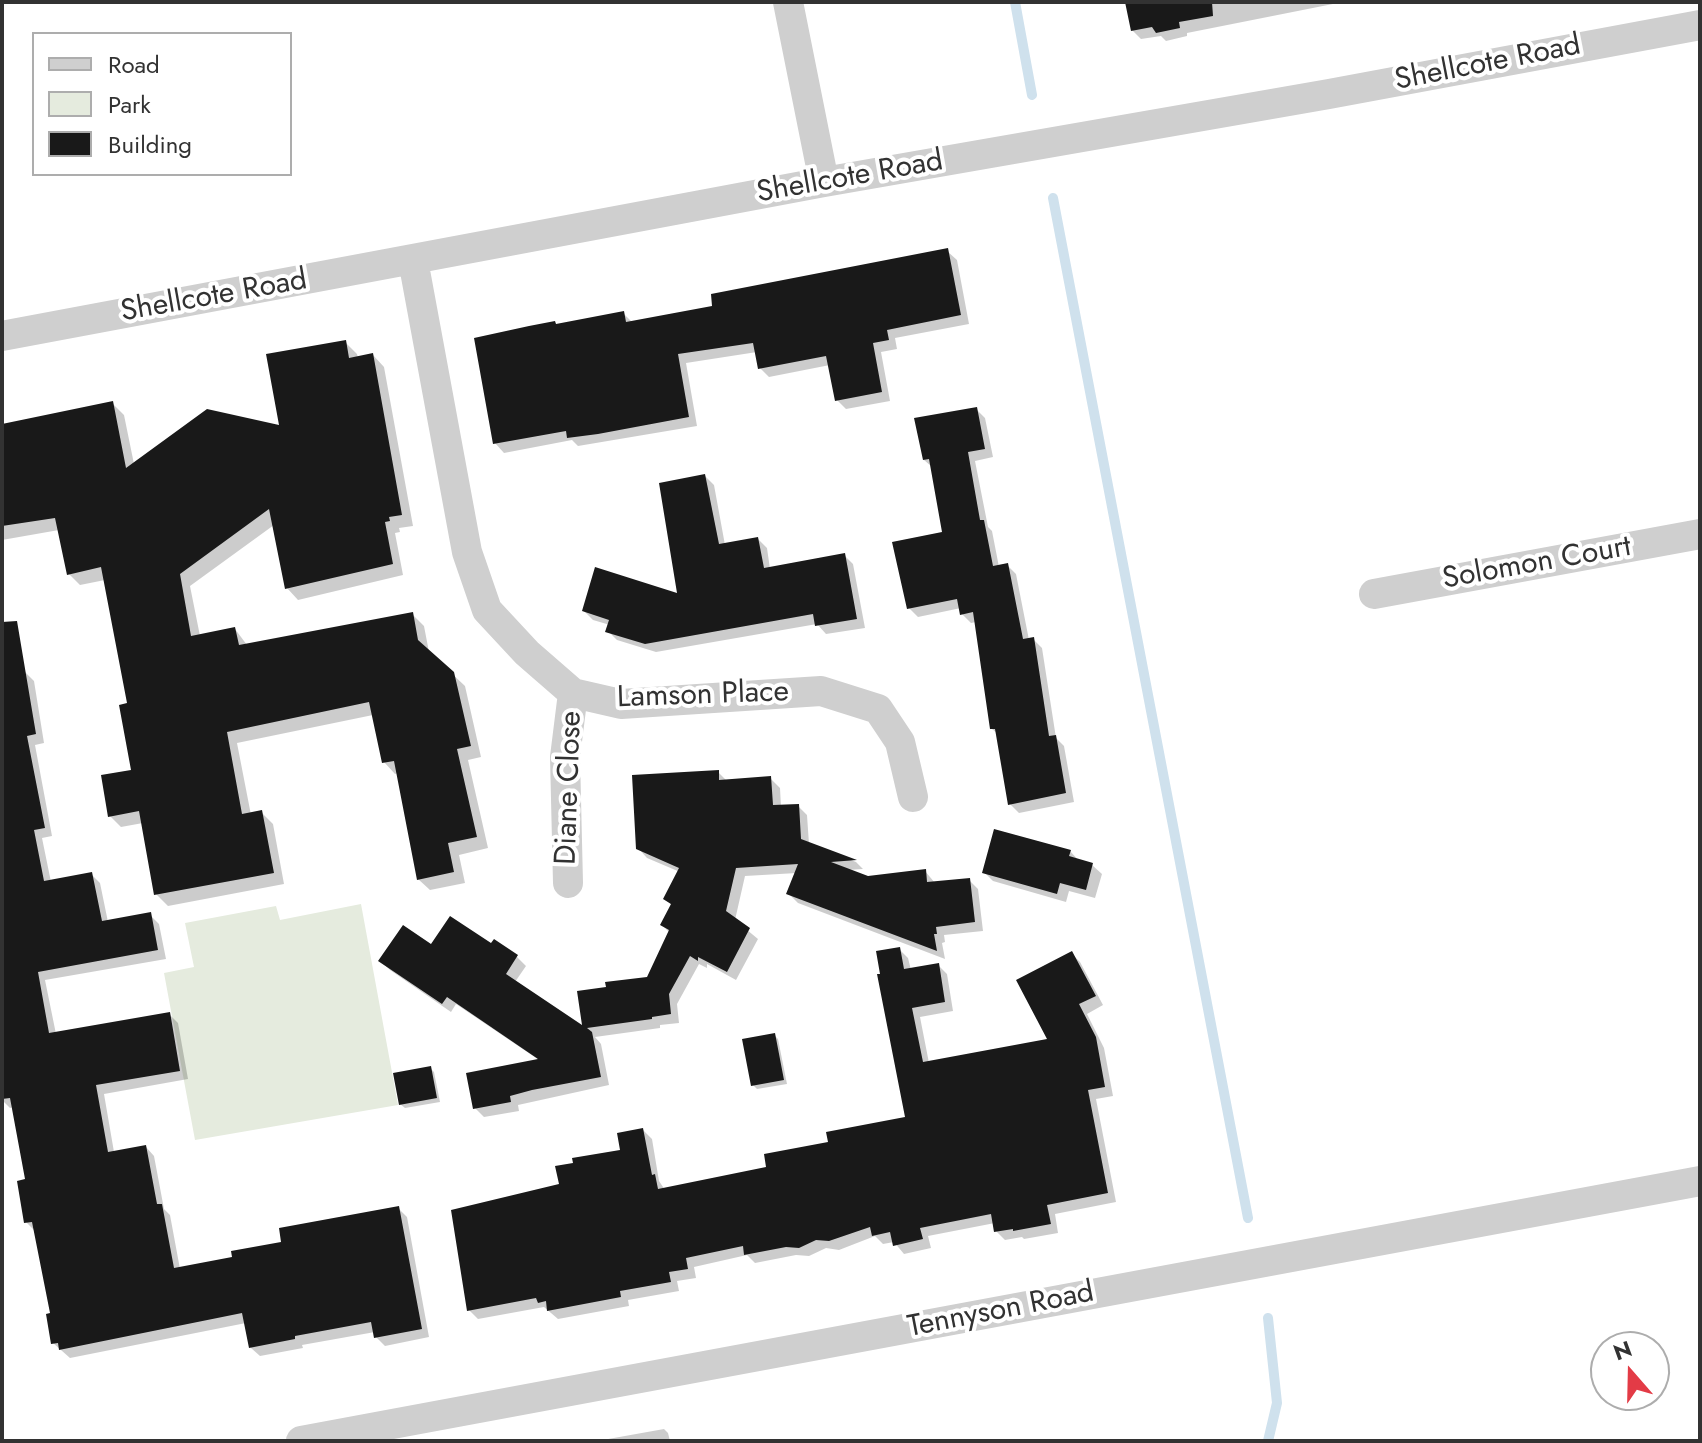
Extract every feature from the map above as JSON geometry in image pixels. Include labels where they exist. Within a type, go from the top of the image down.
[{"type":"street","points":[[788,2],[824,182]]},
{"type":"street","name":"Shellcote Road","points":[[2,336],[824,182],[1314,97],[1700,25]]},
{"type":"street","name":"Lamson Place","points":[[413,260],[467,552],[487,610],[527,653],[573,693],[621,704],[821,691],[878,709],[900,742],[913,797]]},
{"type":"street","name":"Solomon Court","points":[[1374,594],[1700,534]]},
{"type":"street","name":"Diane Close","points":[[568,883],[565,757],[573,693]]},
{"type":"street","name":"Tennyson Road","points":[[301,1441],[1700,1181]]},
{"type":"green space","points":[[361,904],[398,1105],[195,1140],[164,973],[194,967],[185,923],[276,906],[280,920]]},
{"type":"building","points":[[1125,2],[1212,2],[1213,16],[1179,22],[1180,28],[1156,33],[1152,27],[1131,31]]},
{"type":"building","points":[[948,248],[961,315],[887,330],[889,340],[873,343],[882,392],[835,401],[826,356],[758,369],[753,343],[678,354],[689,417],[598,434],[567,438],[566,431],[493,444],[474,338],[624,311],[626,322],[712,306],[711,294]]},
{"type":"building","points":[[346,340],[349,358],[373,353],[402,515],[389,517],[390,521],[385,522],[393,564],[285,589],[269,509],[180,574],[191,636],[235,627],[239,645],[413,612],[418,640],[454,672],[471,746],[457,749],[477,837],[448,843],[454,872],[417,880],[394,761],[382,763],[369,702],[227,732],[242,814],[262,810],[274,873],[154,895],[139,811],[108,817],[101,775],[131,770],[119,705],[127,703],[101,567],[67,575],[55,518],[2,526],[2,424],[113,401],[126,468],[207,409],[279,425],[266,354]]},
{"type":"building","points":[[977,407],[985,449],[968,452],[980,520],[984,520],[993,566],[1008,563],[1023,639],[1034,637],[1049,736],[1056,735],[1066,793],[1008,805],[995,729],[990,729],[973,612],[960,615],[957,599],[907,609],[892,542],[942,532],[929,459],[923,460],[914,418]]},
{"type":"building","points":[[705,474],[719,544],[758,537],[764,568],[845,553],[857,619],[815,626],[813,614],[645,644],[605,632],[609,620],[582,611],[595,567],[677,593],[659,483]]},
{"type":"building","points":[[17,621],[36,734],[27,736],[45,828],[34,830],[44,881],[92,872],[102,921],[151,912],[158,950],[38,972],[49,1033],[170,1012],[180,1071],[96,1085],[108,1152],[146,1145],[157,1204],[162,1204],[174,1268],[232,1257],[231,1251],[281,1242],[279,1228],[399,1206],[422,1329],[374,1338],[371,1322],[249,1348],[242,1313],[59,1350],[58,1343],[51,1344],[46,1314],[50,1313],[32,1222],[24,1223],[17,1181],[25,1179],[10,1098],[2,1099],[2,622]]},
{"type":"building","points":[[719,770],[719,780],[771,776],[773,805],[799,804],[801,839],[857,860],[831,862],[868,876],[926,869],[927,882],[970,878],[975,922],[936,927],[937,951],[786,894],[798,864],[736,868],[726,911],[750,928],[727,972],[690,956],[669,994],[671,1014],[587,1028],[592,1032],[601,1077],[532,1090],[510,1096],[511,1102],[473,1109],[466,1073],[538,1059],[447,997],[442,1004],[378,961],[403,925],[431,944],[450,916],[491,943],[494,939],[518,955],[506,974],[582,1025],[577,991],[606,987],[605,982],[647,977],[669,930],[660,925],[671,904],[663,899],[679,868],[636,849],[632,775]]},
{"type":"building","points":[[994,829],[1071,850],[1069,856],[1093,863],[1086,890],[1060,883],[1057,894],[982,873]]},
{"type":"building","points":[[900,947],[904,969],[939,963],[945,1002],[912,1008],[923,1062],[1047,1039],[1016,980],[1072,951],[1096,996],[1079,1004],[1096,1037],[1105,1087],[1088,1090],[1108,1193],[1047,1205],[1051,1224],[1013,1231],[994,1232],[991,1214],[920,1228],[923,1239],[893,1246],[890,1232],[872,1236],[870,1227],[829,1241],[816,1240],[799,1248],[786,1247],[744,1255],[743,1246],[686,1258],[688,1269],[669,1272],[671,1282],[620,1291],[621,1297],[547,1311],[546,1301],[538,1303],[536,1298],[467,1311],[451,1210],[559,1184],[555,1166],[573,1163],[572,1158],[620,1150],[617,1133],[643,1128],[652,1175],[655,1174],[658,1189],[766,1167],[764,1154],[828,1142],[826,1132],[905,1117],[877,974],[880,974],[876,951]]},
{"type":"building","points":[[775,1033],[784,1080],[751,1086],[742,1039]]},
{"type":"building","points":[[431,1066],[437,1098],[399,1105],[393,1073]]},
{"type":"waterway","points":[[1015,2],[1032,95]]},
{"type":"waterway","points":[[1053,198],[1248,1218]]},
{"type":"waterway","points":[[1268,1318],[1277,1403],[1268,1441]]}]
